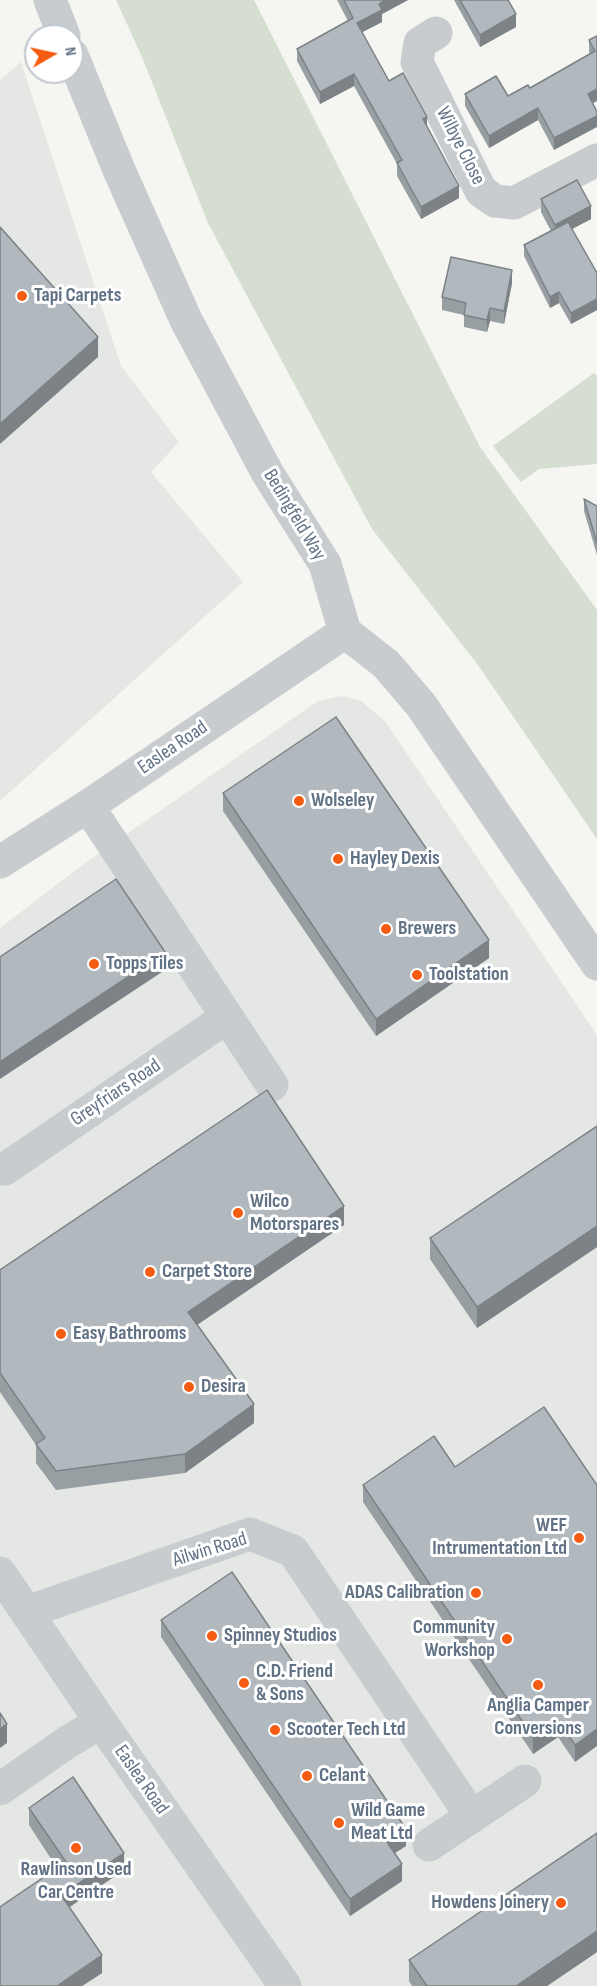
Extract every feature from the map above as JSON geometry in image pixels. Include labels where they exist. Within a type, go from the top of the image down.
[{"type":"street","points":[[50,0],[59,24]]},
{"type":"street","name":"Wilbye Close","points":[[436,33],[420,43],[417,62],[481,190],[495,201],[514,202],[594,169]]},
{"type":"street","name":"Bedingfeld Way","points":[[84,84],[118,170],[186,320],[268,474],[325,564],[345,632]]},
{"type":"street","points":[[345,632],[387,664],[421,705],[597,964]]},
{"type":"street","name":"Easlea Road","points":[[0,862],[88,806],[345,632]]},
{"type":"street","points":[[88,806],[273,1085]]},
{"type":"street","name":"Greyfriars Road","points":[[5,1169],[227,1017]]},
{"type":"street","name":"Ailwin Road","points":[[27,1612],[250,1534],[293,1551],[472,1817]]},
{"type":"street","name":"Easlea Road","points":[[0,1573],[285,1986]]},
{"type":"street","points":[[0,1789],[66,1743],[101,1722]]},
{"type":"street","points":[[429,1845],[525,1781]]},
{"type":"shaded area","points":[[116,0],[254,0],[480,447],[597,610],[597,839],[478,665],[372,529],[208,223],[142,57]]},
{"type":"shaded area","points":[[21,62],[24,84],[28,84],[121,366],[179,442],[151,472],[243,582],[0,801],[0,80]]},
{"type":"shaded area","points":[[594,373],[597,376],[597,464],[539,469],[521,482],[493,446]]},
{"type":"shaded area","points":[[341,696],[360,700],[385,721],[597,1035],[597,1986],[0,1986],[0,928],[85,863],[318,701]]},
{"type":"building","points":[[344,0],[385,0],[379,4],[382,10],[357,23],[389,81],[403,73],[427,117],[423,119],[459,186],[421,207],[397,163],[402,160],[354,74],[320,92],[297,49],[353,18]]},
{"type":"building","points":[[460,0],[508,0],[516,14],[480,35]]},
{"type":"building","points":[[597,36],[597,89],[588,94],[597,116],[554,138],[538,108],[489,136],[465,94],[496,76],[508,96],[528,85],[530,88],[595,51],[589,40]]},
{"type":"building","points":[[577,180],[591,206],[555,225],[541,199]]},
{"type":"building","points":[[568,222],[597,273],[597,299],[571,313],[559,292],[550,297],[524,245]]},
{"type":"building","name":"Tapi Carpets","points":[[0,227],[98,337],[0,424]]},
{"type":"building","points":[[451,257],[512,270],[504,311],[490,308],[487,320],[464,315],[466,303],[442,297]]},
{"type":"building","points":[[584,499],[597,506],[597,543]]},
{"type":"building","points":[[336,717],[489,940],[376,1019],[223,793]]},
{"type":"building","points":[[116,879],[165,952],[0,1062],[0,957]]},
{"type":"building","points":[[267,1090],[344,1206],[188,1312],[254,1404],[185,1454],[56,1471],[36,1444],[45,1438],[0,1373],[0,1270]]},
{"type":"building","points":[[597,1126],[597,1226],[477,1307],[430,1238]]},
{"type":"building","points":[[544,1407],[597,1485],[597,1729],[575,1745],[558,1720],[533,1737],[363,1485],[434,1436],[455,1467]]},
{"type":"building","points":[[232,1572],[406,1829],[387,1842],[402,1864],[350,1899],[161,1620]]},
{"type":"building","points":[[0,1713],[7,1724],[0,1729]]},
{"type":"building","points":[[73,1777],[124,1853],[61,1895],[102,1955],[57,1986],[0,1986],[0,1907],[66,1862],[29,1808]]},
{"type":"building","name":"Howdens Joinery","points":[[597,1833],[597,1931],[516,1986],[427,1986],[409,1960]]},
{"type":"place","name":"Tapi Carpets","points":[[22,296]]},
{"type":"place","name":"Wolseley","points":[[299,801]]},
{"type":"place","name":"Hayley Dexis","points":[[338,859]]},
{"type":"place","name":"Brewers","points":[[386,929]]},
{"type":"place","name":"Topps Tiles","points":[[94,964]]},
{"type":"place","name":"Toolstation","points":[[417,975]]},
{"type":"place","name":"Wilco Motorspares","points":[[238,1213]]},
{"type":"place","name":"Carpet Store","points":[[150,1272]]},
{"type":"place","name":"Easy Bathrooms","points":[[61,1334]]},
{"type":"place","name":"Desira","points":[[189,1387]]},
{"type":"place","name":"WEF Intrumentation Ltd","points":[[579,1538]]},
{"type":"place","name":"ADAS Calibration","points":[[476,1593]]},
{"type":"place","name":"Spinney Studios","points":[[212,1636]]},
{"type":"place","name":"Community Workshop","points":[[507,1639]]},
{"type":"place","name":"C.D. Friend & Sons","points":[[244,1683]]},
{"type":"place","name":"Anglia Camper Conversions","points":[[538,1685]]},
{"type":"place","name":"Scooter Tech Ltd","points":[[275,1730]]},
{"type":"place","name":"Celant","points":[[307,1776]]},
{"type":"place","name":"Wild Game Meat Ltd","points":[[339,1823]]},
{"type":"place","name":"Rawlinson Used Car Centre","points":[[76,1848]]},
{"type":"place","name":"Howdens Joinery","points":[[561,1903]]}]
